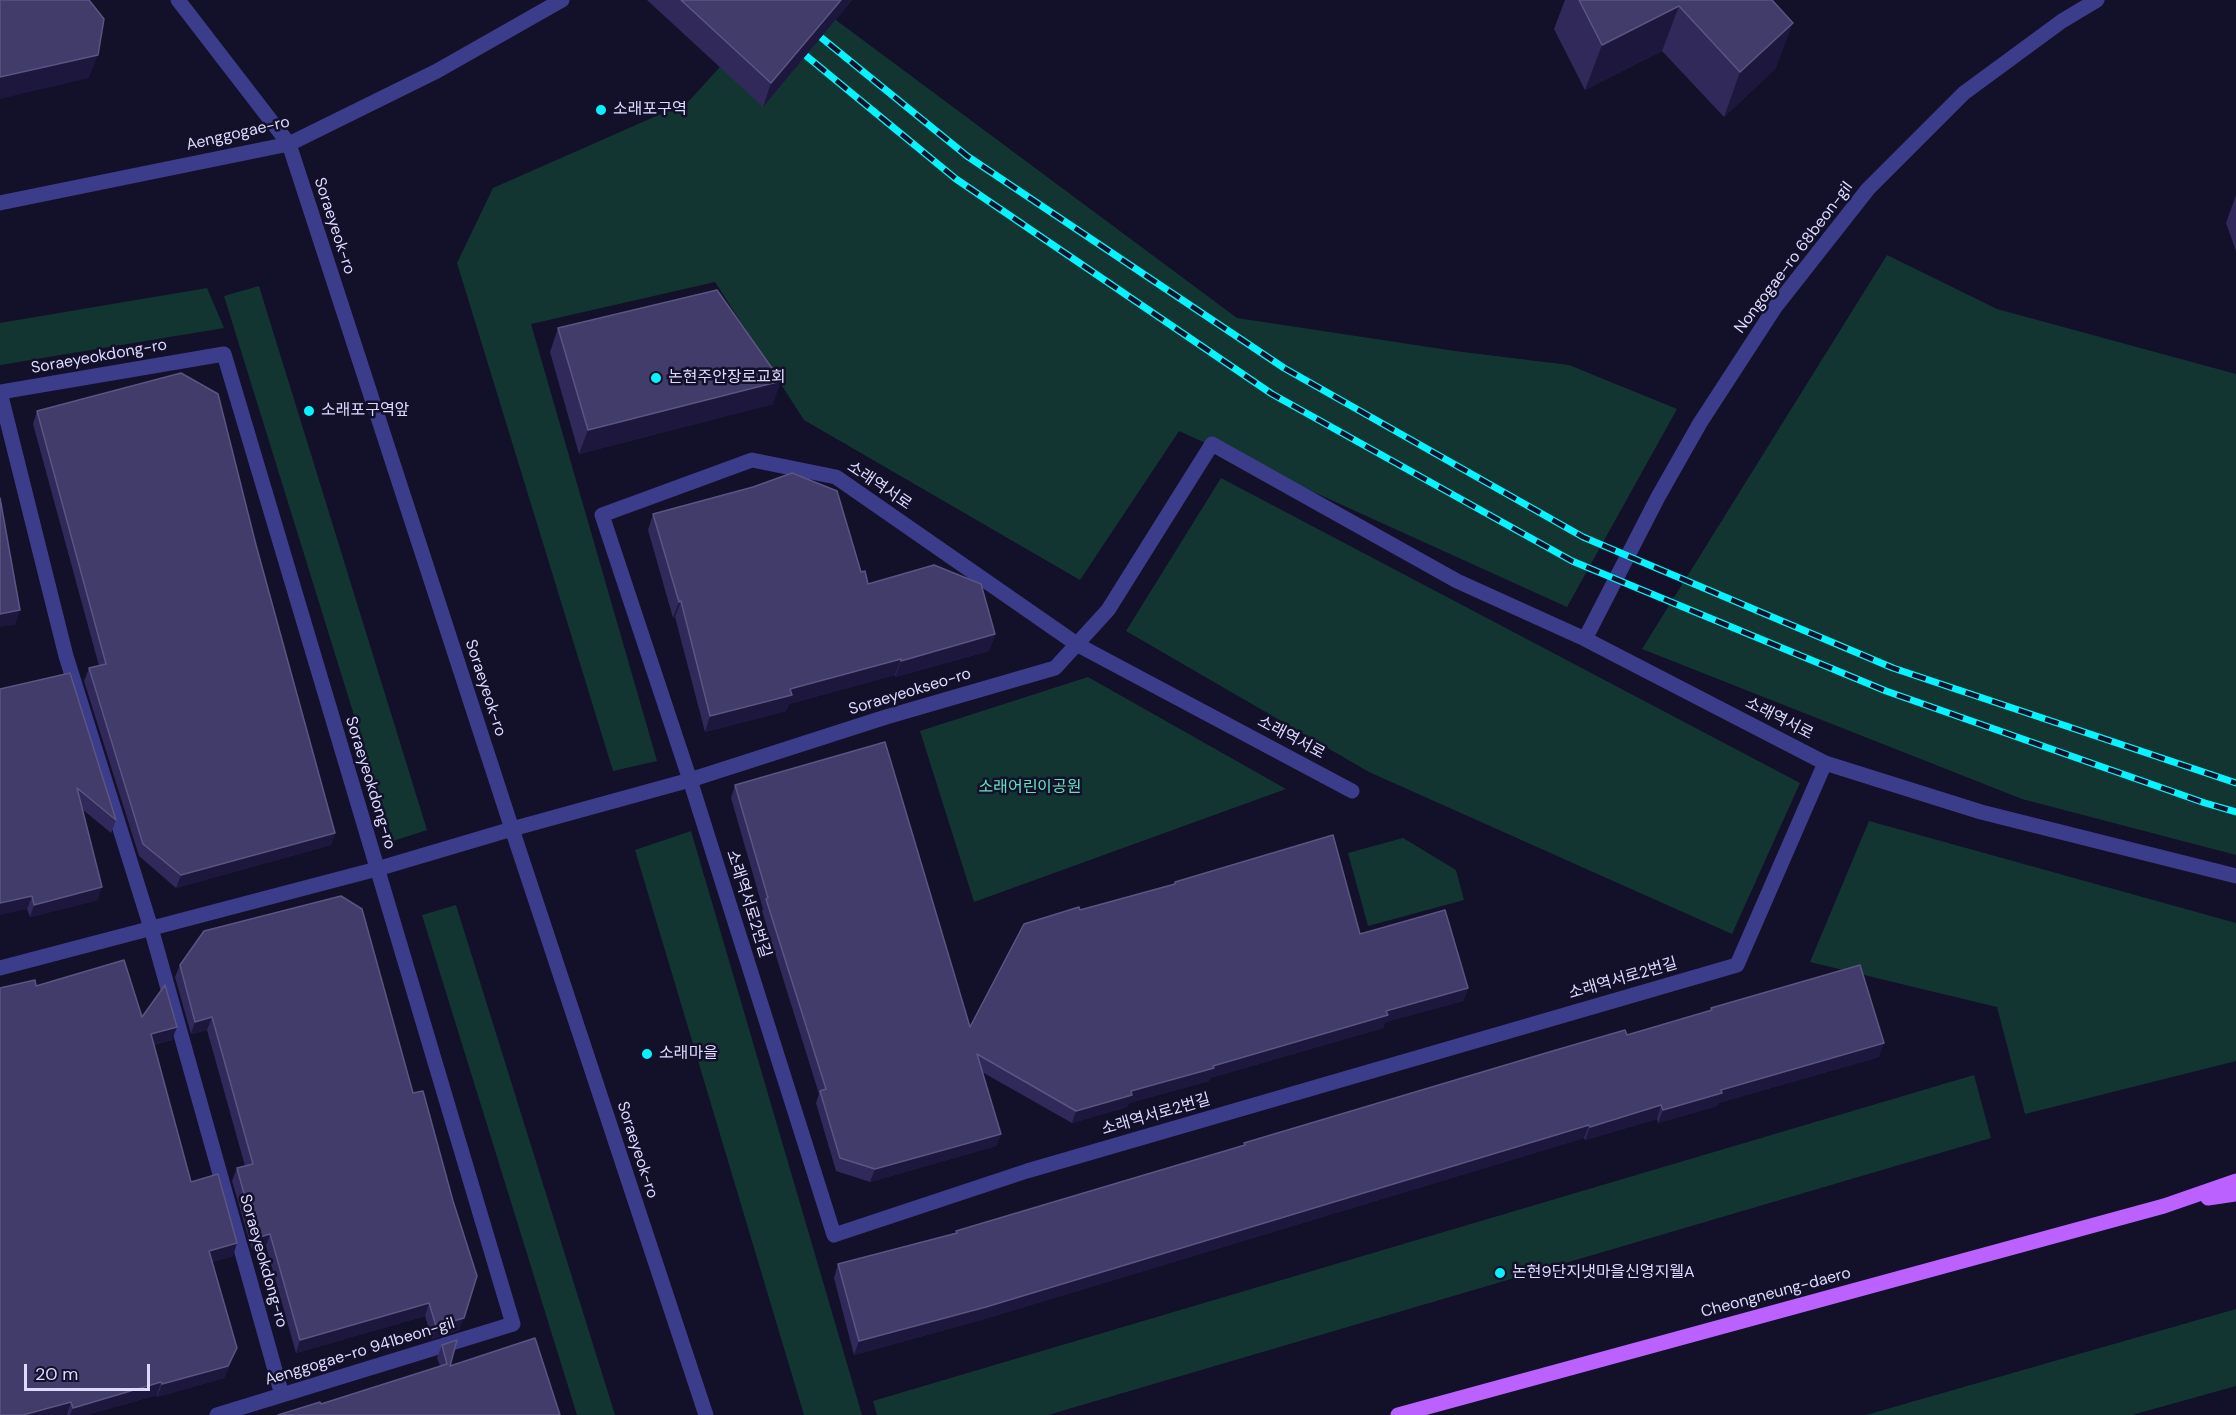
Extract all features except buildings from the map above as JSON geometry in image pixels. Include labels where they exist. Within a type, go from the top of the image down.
[{"type":"main road","name":"Cheongneung-daero","points":[[1398,1415],[2164,1206],[2236,1181]]},
{"type":"main road","name":"Cheongneung-daero","points":[[2164,1206],[2236,1194]]},
{"type":"street","name":"Soraeyeok-ro","points":[[178,0],[289,144],[706,1415]]},
{"type":"street","name":"Aenggogae-ro","points":[[0,203],[289,144],[437,71],[562,0]]},
{"type":"street","name":"Nongogae-ro 68beon-gil","points":[[1585,639],[1658,497],[1700,423],[1776,306],[1868,189],[1964,93],[2062,21],[2097,0]]},
{"type":"street","name":"Soraeyeokdong-ro","points":[[282,1395],[151,928],[66,656],[0,392],[224,354],[513,1324]]},
{"type":"street","name":"소래역서로","points":[[1078,645],[1108,610],[1212,444],[1458,581],[1585,639],[1825,763],[1981,812],[2236,876]]},
{"type":"street","name":"소래역서로","points":[[690,780],[602,514],[752,460],[836,477],[1078,645],[1352,791]]},
{"type":"street","name":"Soraeyeokseo-ro","points":[[512,829],[690,780],[886,717],[1055,668],[1078,645]]},
{"type":"street","name":"소래역서로2번길","points":[[690,780],[834,1235],[1027,1171],[1737,965],[1825,763]]},
{"type":"street","name":"Soraeyeokdong-ro","points":[[0,968],[377,869],[512,829]]},
{"type":"street","name":"Aenggogae-ro 941beon-gil","points":[[217,1415],[513,1324]]},
{"type":"green space","points":[[781,0],[809,0],[1237,318],[1455,351],[1569,365],[1677,409],[1567,607],[1179,431],[1080,580],[804,420],[715,282],[531,324],[657,761],[613,771],[457,263],[493,188],[688,102]]},
{"type":"green space","points":[[1887,255],[1997,309],[2236,374],[2236,855],[2022,799],[1642,649]]},
{"type":"green space","points":[[259,286],[427,830],[393,841],[224,296]]},
{"type":"green space","points":[[207,288],[224,328],[0,365],[0,323]]},
{"type":"green space","points":[[1221,478],[1800,783],[1732,934],[1369,772],[1126,631]]},
{"type":"green space","name":"소래어린이공원","points":[[1088,677],[1286,789],[974,902],[920,731]]},
{"type":"green space","points":[[1869,821],[2236,923],[2236,1061],[2025,1114],[1997,1007],[1810,962]]},
{"type":"green space","points":[[691,831],[862,1415],[804,1415],[635,850]]},
{"type":"green space","points":[[1403,838],[1456,870],[1464,900],[1368,926],[1348,853]]},
{"type":"green space","points":[[456,905],[615,1415],[577,1415],[422,915]]},
{"type":"green space","points":[[1974,1075],[1991,1138],[1048,1415],[877,1415],[873,1401]]},
{"type":"green space","points":[[2236,1309],[2236,1386],[2132,1415],[1866,1415]]},
{"type":"railway","points":[[807,26],[967,156],[1284,368],[1583,537],[1893,668],[2236,783]]},
{"type":"railway","points":[[793,45],[956,179],[1272,394],[1572,561],[1886,691],[2236,812]]},
{"type":"place","name":"소래포구역","points":[[601,110]]},
{"type":"place","name":"논현주안장로교회","points":[[656,378]]},
{"type":"place","name":"소래포구역앞","points":[[309,411]]},
{"type":"place","name":"소래마을","points":[[647,1054]]},
{"type":"place","name":"논현9단지냇마을신영지웰A","points":[[1500,1273]]}]
